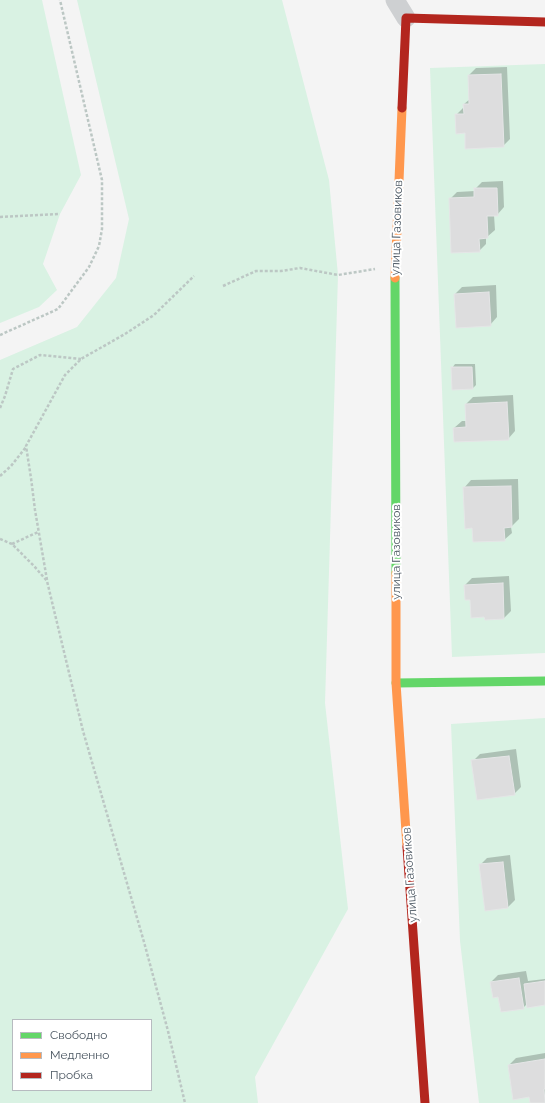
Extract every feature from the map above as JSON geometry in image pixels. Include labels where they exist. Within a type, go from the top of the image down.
[{"type":"street","points":[[395,0],[406,9],[545,22]]},
{"type":"street","name":"улица Газовиков","points":[[406,9],[396,266],[396,683],[425,1103]]},
{"type":"street","points":[[396,683],[545,681]]},
{"type":"path","points":[[0,334],[58,310],[88,267],[99,246],[102,229],[102,180],[60,0]]},
{"type":"path","points":[[0,218],[60,214]]},
{"type":"path","points":[[223,286],[256,271],[300,268],[338,275],[396,266]]},
{"type":"path","points":[[0,476],[26,446],[65,375],[81,359],[126,334],[154,315],[194,276]]},
{"type":"path","points":[[0,408],[13,369],[40,356],[81,359]]},
{"type":"path","points":[[26,446],[38,532],[47,581],[82,731],[144,942],[168,1031],[185,1103]]},
{"type":"path","points":[[12,544],[38,532]]},
{"type":"path","points":[[0,539],[12,544],[47,581]]},
{"type":"green space","points":[[0,0],[42,0],[81,175],[60,214],[43,264],[57,290],[39,307],[0,323]]},
{"type":"green space","points":[[77,0],[282,0],[329,180],[338,275],[325,703],[348,909],[255,1077],[258,1103],[0,1103],[0,360],[77,327],[116,278],[129,219]]},
{"type":"green space","points":[[545,64],[545,653],[452,657],[430,68]]},
{"type":"green space","points":[[545,718],[545,1103],[479,1103],[460,941],[451,724]]},
{"type":"building","points":[[501,74],[504,147],[465,149],[465,133],[456,134],[455,114],[464,114],[463,104],[469,104],[468,75]]},
{"type":"building","points":[[474,188],[497,188],[498,216],[487,216],[488,238],[479,239],[480,252],[451,253],[449,198],[474,197]]},
{"type":"building","points":[[489,292],[491,326],[456,328],[454,294]]},
{"type":"building","points":[[451,367],[472,367],[473,389],[452,390]]},
{"type":"building","points":[[507,402],[509,440],[454,442],[453,428],[466,427],[465,404]]},
{"type":"building","points":[[511,486],[512,527],[504,528],[505,541],[473,542],[472,528],[465,529],[463,487]]},
{"type":"building","points":[[503,583],[504,619],[485,620],[484,617],[471,618],[470,600],[465,600],[464,585]]},
{"type":"building","points":[[509,756],[515,795],[477,800],[471,760]]},
{"type":"building","points":[[503,862],[508,908],[485,911],[479,864]]},
{"type":"building","points":[[519,978],[524,1009],[501,1012],[498,997],[493,998],[490,982]]},
{"type":"building","points":[[545,981],[545,1005],[527,1008],[524,984]]},
{"type":"building","points":[[545,1059],[545,1103],[530,1103],[529,1097],[513,1100],[508,1065]]},
{"type":"traffic: fast","points":[[395,278],[396,573]]},
{"type":"traffic: fast","points":[[396,683],[545,681]]},
{"type":"traffic: slow","points":[[395,278],[402,108]]},
{"type":"traffic: slow","points":[[396,573],[396,683],[407,847]]},
{"type":"traffic: jam","points":[[402,108],[406,18],[545,22]]},
{"type":"traffic: jam","points":[[407,847],[425,1103]]}]
